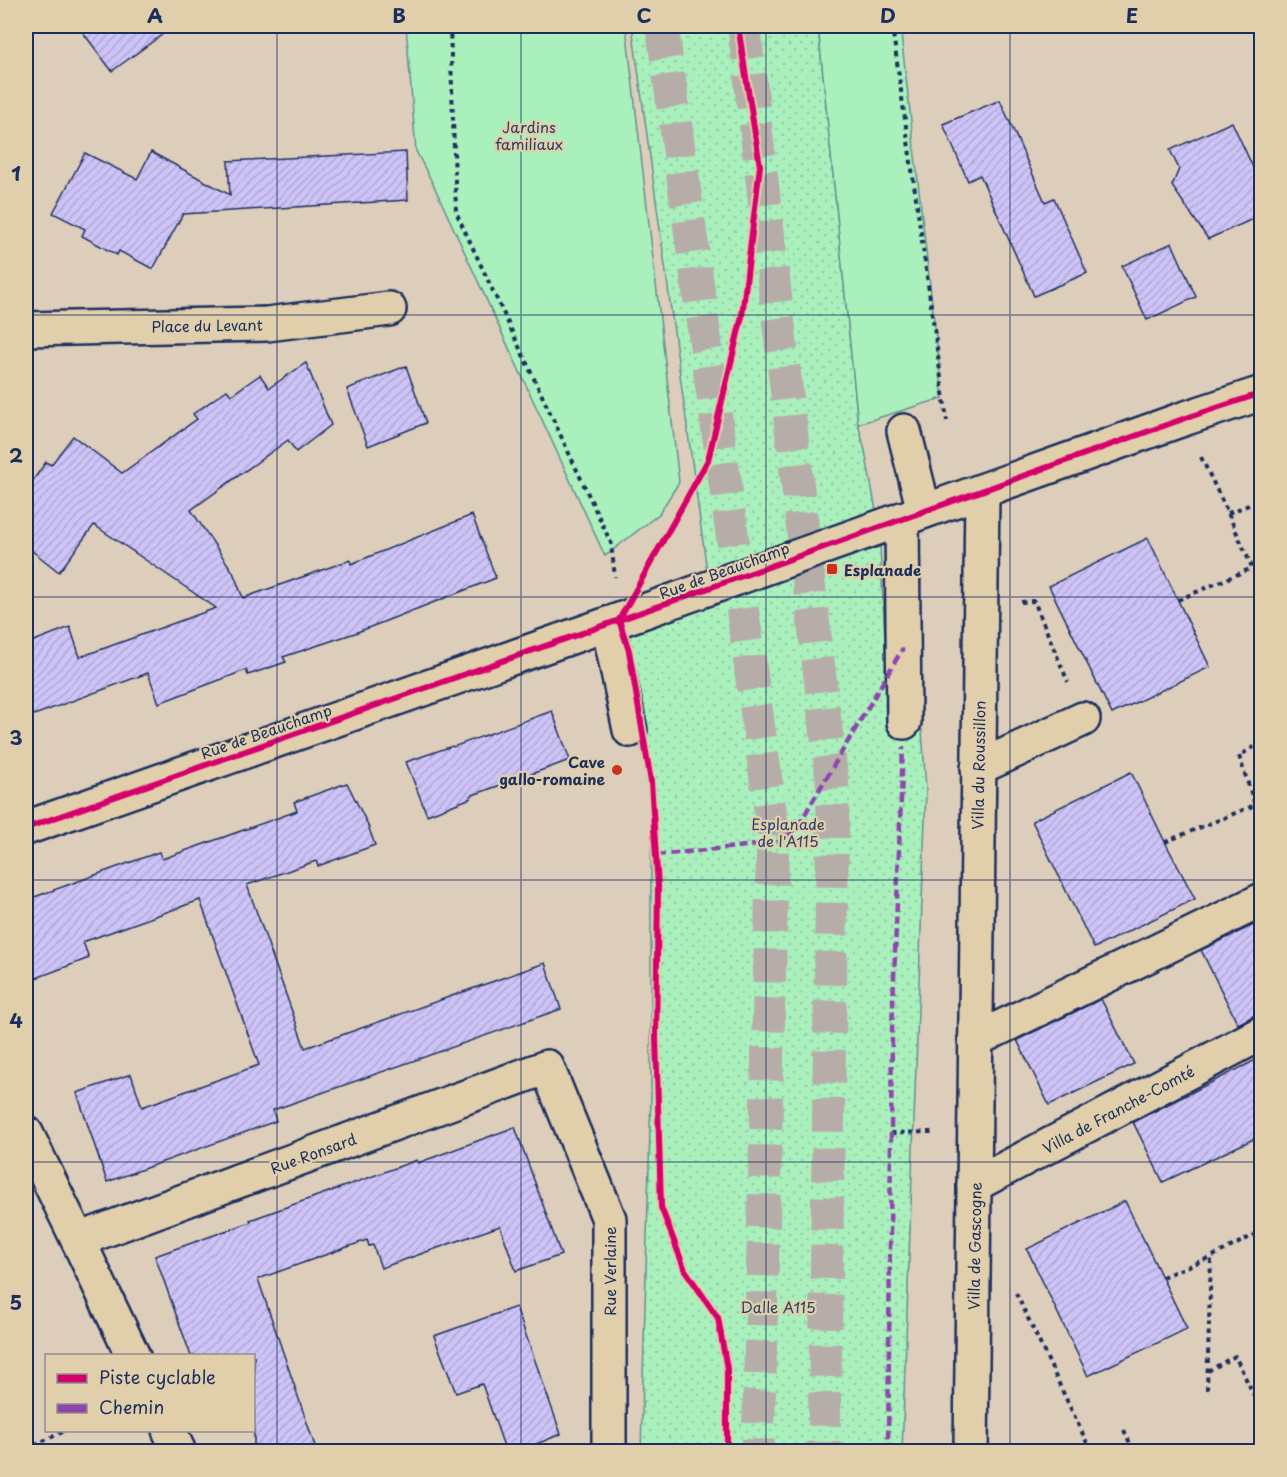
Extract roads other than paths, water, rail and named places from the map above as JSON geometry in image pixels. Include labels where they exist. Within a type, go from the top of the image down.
[{"type":"street","name":"Place du Levant","points":[[26,329],[267,324],[389,309]]},
{"type":"street","name":"Rue de Beauchamp","points":[[26,828],[614,622],[1183,418],[1262,393]]},
{"type":"street","points":[[904,431],[913,515],[904,722]]},
{"type":"street","name":"Villa du Roussillon","points":[[975,1040],[982,491]]},
{"type":"street","points":[[614,622],[630,730]]},
{"type":"street","points":[[978,768],[1083,719]]},
{"type":"street","points":[[975,1040],[1262,900]]},
{"type":"street","name":"Villa de Franche-Comté","points":[[974,1185],[1262,1034]]},
{"type":"street","name":"Villa de Gascogne","points":[[971,1452],[975,1040]]},
{"type":"street","name":"Rue Ronsard","points":[[78,1240],[547,1066]]},
{"type":"street","name":"Rue Verlaine","points":[[547,1066],[609,1220],[609,1452]]},
{"type":"street","points":[[29,1147],[78,1240],[132,1354]]},
{"type":"street","points":[[169,1432],[179,1452]]},
{"type":"tunnel","points":[[662,26],[773,831],[758,1452]]},
{"type":"tunnel","points":[[744,26],[833,789],[824,1452]]},
{"type":"place","name":"Esplanade","points":[[832,569]]},
{"type":"place","name":"Cave gallo-romaine","points":[[617,770]]},
{"type":"park label","name":"Jardins familiaux","points":[[529,134]]},
{"type":"park label","name":"Esplanade de l'A115","points":[[788,832]]},
{"type":"park label","name":"Dalle A115","points":[[778,1306]]}]
